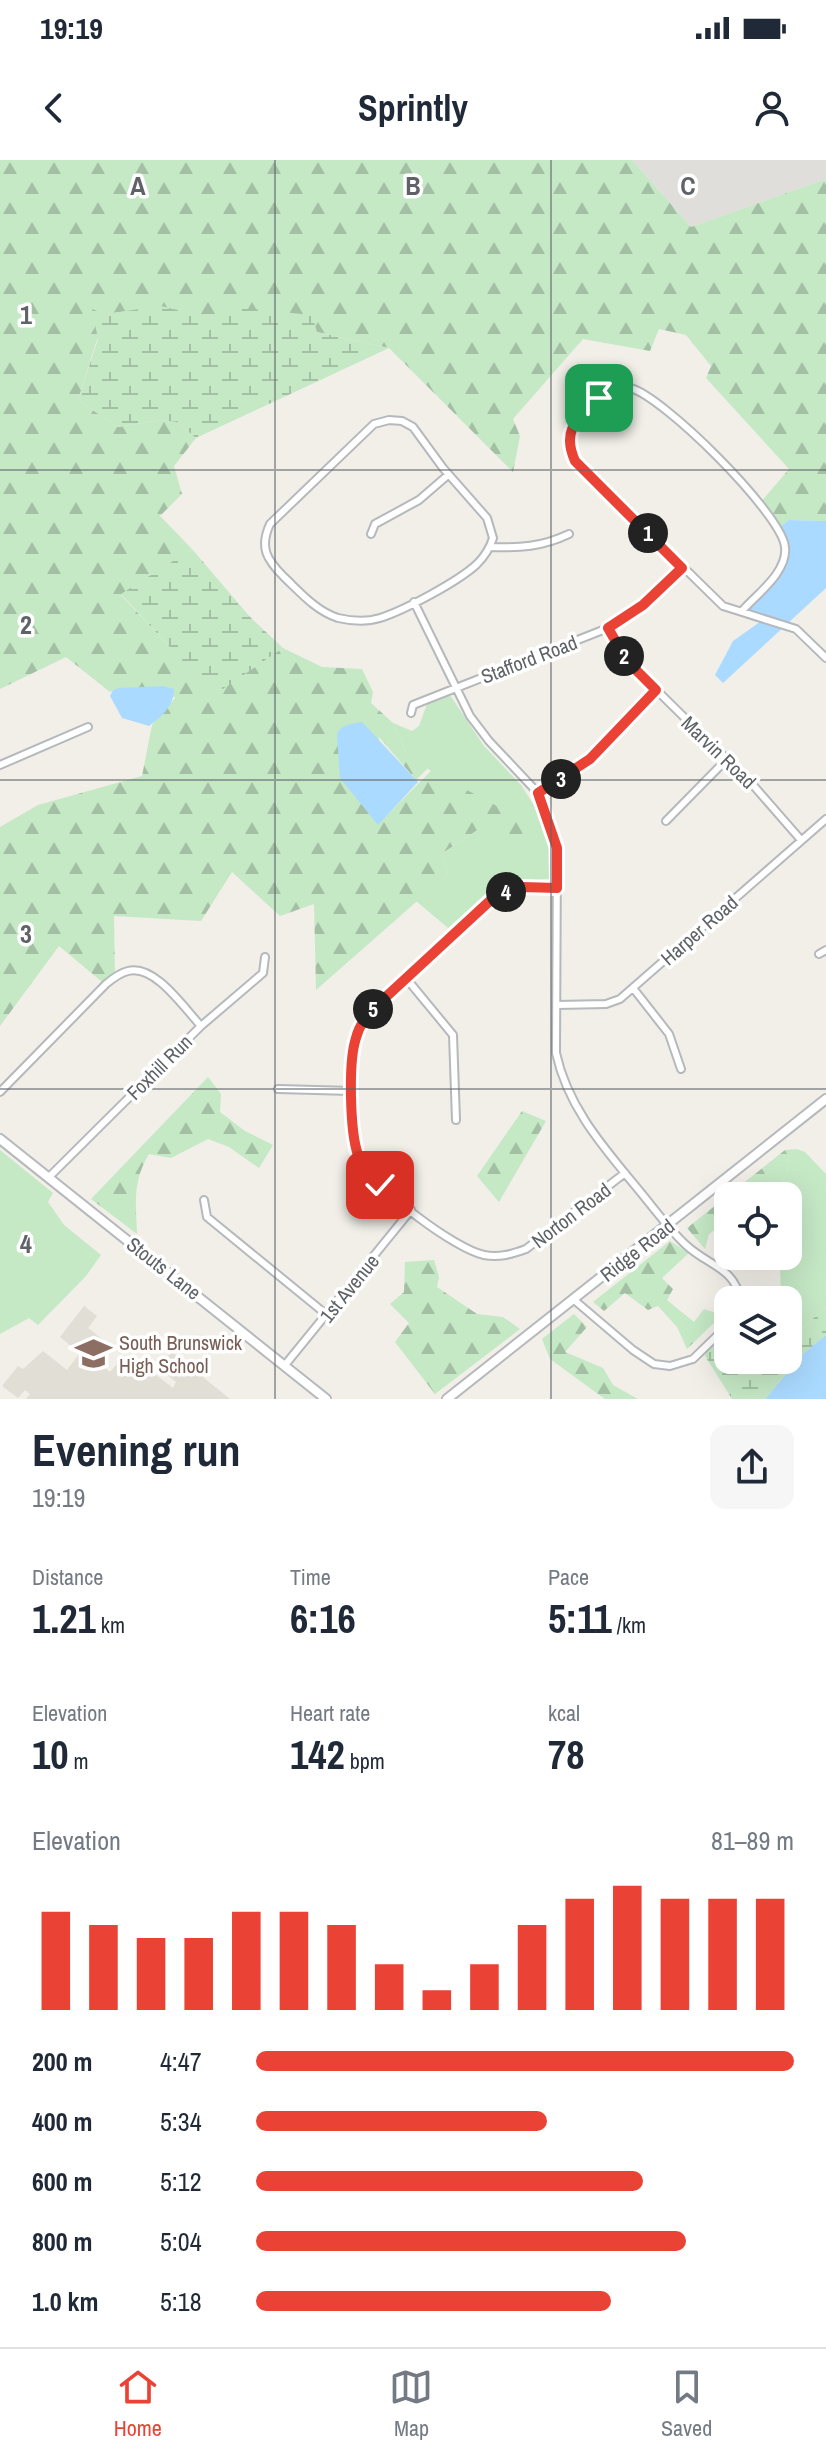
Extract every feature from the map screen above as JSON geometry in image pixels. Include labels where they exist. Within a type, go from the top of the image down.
[{"type":"street","points":[[742,611],[779,571],[786,548],[782,536],[751,492],[686,428],[642,392],[629,387],[615,387],[604,392],[572,425],[569,436],[575,461],[723,606],[796,629],[826,658]]},
{"type":"street","points":[[389,420],[402,421],[413,427],[448,475],[487,518],[493,538],[490,547],[480,562],[463,575],[383,617],[370,620],[338,618],[323,612],[268,561],[264,547],[270,524],[374,424],[389,420]]},
{"type":"street","points":[[371,534],[375,524],[419,500],[448,475]]},
{"type":"street","points":[[490,547],[541,545],[569,534]]},
{"type":"street","name":"Stafford Road","points":[[411,713],[413,705],[608,628],[643,605],[682,568]]},
{"type":"street","points":[[414,602],[458,686],[470,716],[538,793],[557,848],[556,1053],[562,1079],[585,1124],[669,1226],[688,1247],[729,1274],[737,1286]]},
{"type":"street","name":"Marvin Road","points":[[608,628],[627,661],[753,785],[801,840]]},
{"type":"street","points":[[538,793],[590,759],[656,690]]},
{"type":"street","points":[[0,765],[88,727]]},
{"type":"street","points":[[666,821],[726,760]]},
{"type":"street","name":"Harper Road","points":[[557,1005],[606,1004],[620,999],[826,819]]},
{"type":"street","name":"Norton Road","points":[[557,888],[522,887],[493,898],[372,1010],[360,1028],[353,1048],[354,1138],[361,1160],[374,1180],[464,1248],[488,1256],[507,1256],[526,1249],[625,1173]]},
{"type":"street","name":"Foxhill Run","points":[[48,1178],[201,1026],[263,973],[265,957]]},
{"type":"street","points":[[0,1092],[106,984],[125,971],[137,970],[154,975],[201,1026]]},
{"type":"street","points":[[406,978],[453,1035],[456,1120]]},
{"type":"street","points":[[633,988],[669,1034],[681,1069]]},
{"type":"street","points":[[278,1089],[352,1091]]},
{"type":"street","name":"Ridge Road","points":[[447,1399],[826,1099]]},
{"type":"street","name":"Stouts Lane","points":[[0,1139],[326,1399]]},
{"type":"street","points":[[204,1200],[207,1217],[327,1315]]},
{"type":"street","name":"1st Avenue","points":[[285,1365],[411,1210]]},
{"type":"street","points":[[573,1299],[654,1364],[670,1366],[693,1359],[714,1339]]},
{"type":"shaded area","points":[[632,160],[826,160],[826,179],[691,227]]},
{"type":"shaded area","name":"South Brunswick High School","points":[[84,1306],[97,1316],[88,1328],[112,1347],[99,1363],[110,1372],[123,1357],[138,1370],[143,1365],[173,1388],[176,1382],[159,1368],[172,1352],[230,1399],[26,1399],[30,1394],[25,1390],[18,1398],[2,1386],[18,1366],[23,1369],[43,1351],[67,1370],[80,1353],[60,1337]]},
{"type":"green space","points":[[0,160],[632,160],[691,227],[826,179],[826,521],[789,520],[779,528],[761,502],[789,469],[706,378],[711,366],[686,335],[659,329],[650,351],[583,339],[513,419],[520,436],[513,472],[389,348],[317,332],[215,319],[161,307],[105,314],[78,400],[118,427],[161,420],[177,422],[196,438],[174,466],[182,494],[160,516],[192,549],[121,595],[214,694],[283,648],[322,667],[362,669],[373,692],[371,703],[393,723],[406,752],[428,768],[416,780],[379,737],[378,824],[431,771],[527,822],[517,847],[485,825],[441,854],[448,874],[316,990],[314,904],[280,916],[232,872],[201,921],[114,916],[115,979],[107,986],[59,946],[0,1026],[0,827],[38,805],[142,776],[152,725],[175,698],[163,686],[110,692],[66,657],[0,689]]},
{"type":"green space","points":[[161,306],[215,319],[222,306],[312,315],[317,332],[389,348],[196,438],[177,422],[161,420],[118,427],[78,400],[98,339],[92,309],[105,314]]},
{"type":"green space","points":[[192,549],[250,617],[283,648],[214,695],[121,594]]},
{"type":"green space","points":[[450,695],[484,746],[521,785],[537,810],[548,845],[549,879],[500,883],[448,928],[416,901],[448,874],[441,854],[485,825],[431,771],[406,752],[393,723],[412,731],[419,726],[427,704]]},
{"type":"green space","points":[[208,1077],[221,1094],[220,1112],[245,1131],[273,1145],[259,1168],[229,1147],[208,1139],[171,1158],[149,1154],[137,1183],[137,1234],[91,1199]]},
{"type":"green space","points":[[522,1111],[546,1121],[499,1202],[477,1176]]},
{"type":"green space","points":[[797,1149],[805,1152],[826,1174],[826,1307],[802,1328],[802,1286],[781,1286],[780,1270],[802,1270],[802,1182],[782,1182],[789,1157]]},
{"type":"green space","points":[[797,1149],[789,1157],[782,1182],[745,1182],[785,1150]]},
{"type":"green space","points":[[0,1150],[53,1193],[48,1202],[64,1225],[101,1255],[86,1276],[38,1325],[29,1318],[0,1334]]},
{"type":"green space","points":[[714,1207],[714,1230],[709,1234],[705,1249],[687,1228]]},
{"type":"green space","points":[[670,1241],[689,1253],[662,1278],[673,1289],[667,1300],[694,1322],[704,1309],[714,1312],[714,1323],[687,1349],[677,1327],[658,1306],[648,1310],[625,1293],[604,1311],[593,1302]]},
{"type":"green space","points":[[434,1260],[439,1277],[437,1287],[477,1314],[503,1317],[520,1329],[435,1394],[395,1342],[409,1323],[390,1304],[404,1292],[405,1262]]},
{"type":"green space","points":[[826,1307],[826,1335],[802,1355],[802,1328]]},
{"type":"green space","points":[[574,1314],[587,1327],[565,1352],[603,1368],[613,1385],[638,1399],[605,1399],[550,1359],[542,1339]]},
{"type":"green space","points":[[714,1340],[714,1370],[702,1351]]},
{"type":"green space","points":[[716,1374],[786,1374],[765,1399],[732,1399]]},
{"type":"water","points":[[789,520],[826,521],[826,588],[723,683],[715,675],[733,641],[764,619],[741,612],[787,560],[779,528]]},
{"type":"water","points":[[163,686],[174,689],[172,700],[163,714],[149,726],[122,718],[110,696],[113,690],[119,688]]},
{"type":"water","points":[[362,722],[418,782],[378,825],[340,778],[337,735],[344,727]]},
{"type":"water","points":[[826,1335],[826,1399],[765,1399],[786,1374],[802,1374],[804,1353]]},
{"type":"place","name":"South Brunswick High School","points":[[93,1353]]},
{"type":"route","points":[[380,1185],[365,1167],[354,1138],[353,1048],[363,1021],[493,898],[522,887],[557,888],[557,848],[538,793],[590,759],[656,690],[627,661],[608,628],[643,605],[682,568],[575,461],[569,436],[572,425],[599,398]]}]
